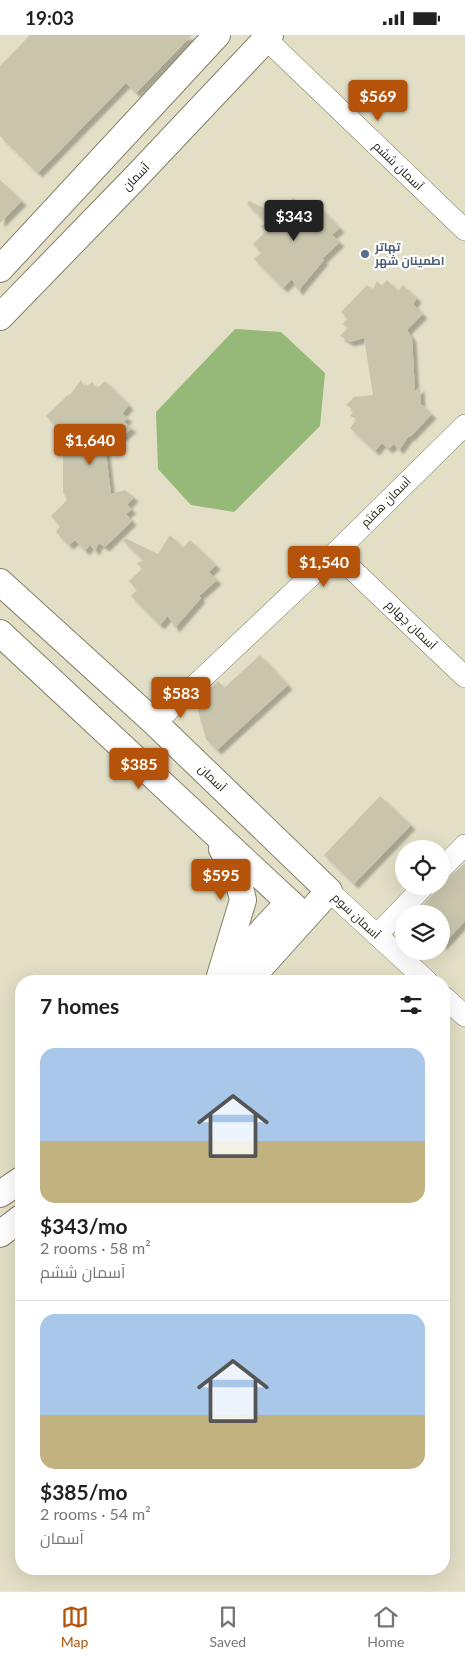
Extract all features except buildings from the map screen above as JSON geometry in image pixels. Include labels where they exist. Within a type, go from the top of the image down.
[{"type":"street","points":[[0,269],[217,35]]},
{"type":"street","name":"آسمان ششم","points":[[268,37],[465,230]]},
{"type":"street","name":"آسمان","points":[[0,317],[268,37]]},
{"type":"street","name":"آسمان هفتم","points":[[155,723],[335,553],[465,425]]},
{"type":"street","name":"آسمان چهارم","points":[[335,553],[465,677]]},
{"type":"street","name":"آسمان","points":[[0,582],[155,723],[329,891]]},
{"type":"street","points":[[0,633],[297,910]]},
{"type":"street","points":[[209,827],[237,875],[243,900],[219,975]]},
{"type":"street","points":[[450,860],[465,845]]},
{"type":"street","points":[[223,975],[297,910],[329,891]]},
{"type":"street","name":"آسمان سوم","points":[[329,891],[420,975]]},
{"type":"street","points":[[376,935],[415,895]]},
{"type":"street","points":[[252,975],[297,910]]},
{"type":"street","points":[[450,1002],[465,1016]]},
{"type":"street","points":[[0,1194],[15,1184]]},
{"type":"street","points":[[0,1234],[15,1223]]},
{"type":"green space","points":[[235,329],[281,332],[325,373],[320,426],[234,512],[191,505],[158,469],[156,412]]},
{"type":"place","name":"تهاتر اطمینان شهر","points":[[365,254]]}]
